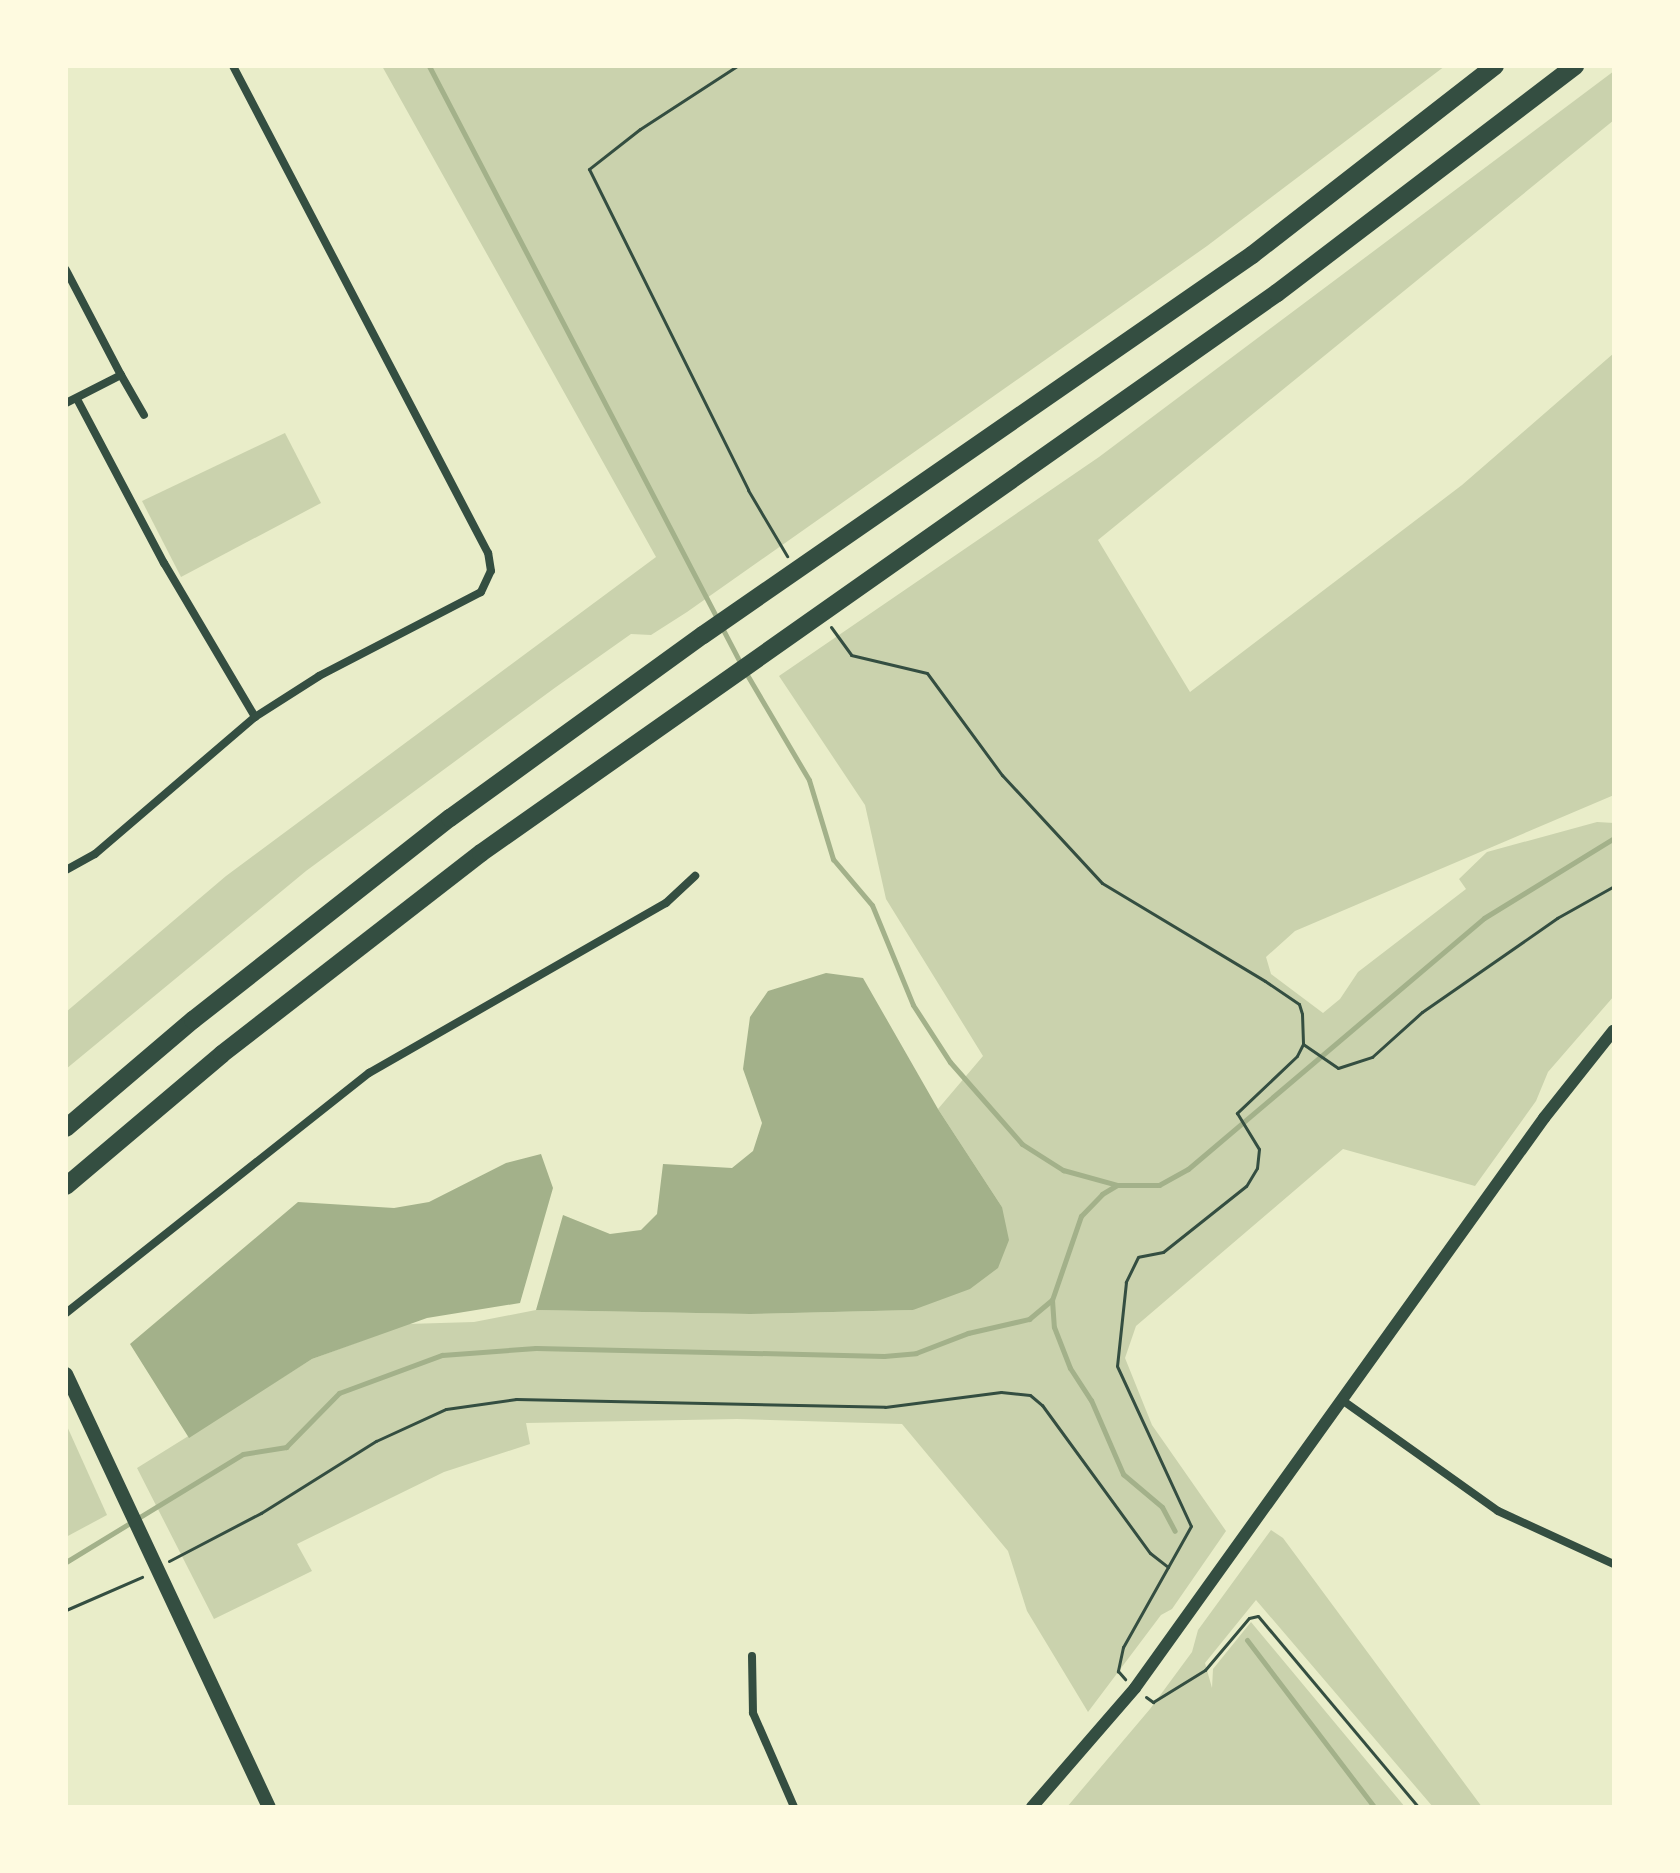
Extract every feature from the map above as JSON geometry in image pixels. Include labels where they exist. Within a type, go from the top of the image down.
[{"type":"highway","points":[[66,1128],[332,908],[703,635],[1252,255],[1495,66]]},
{"type":"highway","points":[[66,1186],[402,913],[729,674],[826,615],[1277,293],[1575,66]]},
{"type":"main road","points":[[66,1374],[269,1807]]},
{"type":"street","points":[[66,870],[95,854],[255,717],[319,676],[481,592],[491,571],[488,553],[233,66]]},
{"type":"street","points":[[66,270],[144,415]]},
{"type":"street","points":[[66,403],[121,375]]},
{"type":"street","points":[[77,399],[164,563],[255,717]]},
{"type":"street","points":[[66,1313],[369,1073],[666,903],[695,876]]},
{"type":"street","points":[[1032,1807],[1135,1688],[1544,1118],[1614,1030]]},
{"type":"street","points":[[1342,1400],[1498,1511],[1614,1564]]},
{"type":"street","points":[[752,1656],[753,1713],[794,1807]]},
{"type":"path","points":[[737,66],[640,129],[589,169],[775,536]]},
{"type":"path","points":[[826,615],[851,655],[915,666],[938,682],[1002,775],[1102,883],[1299,1004],[1303,1044],[1278,1078],[1237,1113],[1259,1149],[1257,1168],[1246,1186],[1163,1252],[1138,1257],[1126,1282],[1117,1366],[1191,1526],[1123,1647],[1118,1671]]},
{"type":"path","points":[[1303,1044],[1323,1062],[1338,1068],[1372,1057],[1470,978],[1557,918],[1614,886]]},
{"type":"path","points":[[66,1610],[158,1569],[261,1513],[376,1441],[446,1409],[516,1399],[885,1407],[1001,1392],[1030,1395],[1042,1405],[1150,1553],[1168,1567]]},
{"type":"path","points":[[1135,1688],[1153,1702],[1205,1670],[1249,1618],[1258,1616],[1418,1807]]},
{"type":"shaded area","points":[[382,66],[1445,66],[1207,246],[687,612],[651,635],[631,634],[556,687],[306,871],[66,1069],[66,1012],[226,876],[656,557]]},
{"type":"shaded area","points":[[1614,71],[1614,120],[1098,540],[1190,692],[1462,485],[1614,353],[1614,795],[1295,931],[1266,957],[1271,974],[1323,1013],[1340,999],[1358,972],[1466,889],[1459,879],[1487,852],[1597,822],[1614,823],[1614,996],[1548,1072],[1536,1101],[1475,1186],[1343,1149],[1136,1326],[1125,1358],[1152,1425],[1226,1531],[1172,1609],[1161,1615],[1088,1712],[1027,1611],[1008,1551],[902,1424],[737,1419],[526,1423],[530,1444],[444,1472],[297,1544],[312,1571],[214,1619],[137,1468],[312,1359],[407,1324],[474,1322],[536,1310],[750,1314],[913,1310],[1002,1207],[938,1109],[983,1056],[886,899],[865,805],[779,676],[1099,457]]},
{"type":"shaded area","points":[[285,433],[321,503],[181,577],[142,501]]},
{"type":"shaded area","points":[[826,973],[863,978],[938,1109],[1002,1207],[1009,1240],[998,1268],[970,1289],[913,1310],[750,1314],[536,1310],[563,1215],[610,1234],[641,1230],[657,1214],[663,1164],[732,1168],[753,1151],[762,1123],[743,1069],[750,1017],[768,991]]},
{"type":"shaded area","points":[[541,1154],[553,1188],[520,1303],[427,1318],[312,1359],[189,1438],[130,1344],[298,1202],[394,1208],[429,1202],[506,1163]]},
{"type":"shaded area","points":[[66,1424],[107,1515],[66,1537]]},
{"type":"shaded area","points":[[1271,1530],[1283,1538],[1482,1807],[1433,1807],[1256,1600],[1205,1663],[1212,1688],[1213,1669],[1251,1622],[1405,1807],[1067,1807],[1150,1709],[1192,1652],[1198,1630]]},
{"type":"waterway","points":[[429,66],[741,664]]},
{"type":"waterway","points":[[746,673],[809,780],[833,859],[872,905],[913,1005],[950,1062],[1022,1144],[1063,1170],[1117,1185]]},
{"type":"waterway","points":[[66,1562],[243,1454],[286,1447],[339,1393],[442,1355],[536,1348],[884,1356],[916,1353],[968,1333],[1029,1319],[1052,1300],[1081,1216],[1102,1194],[1117,1185],[1159,1185],[1188,1169],[1484,918],[1614,838]]},
{"type":"waterway","points":[[1052,1300],[1054,1327],[1070,1368],[1091,1400],[1123,1474],[1162,1507],[1175,1531]]},
{"type":"waterway","points":[[1247,1640],[1374,1807]]}]
